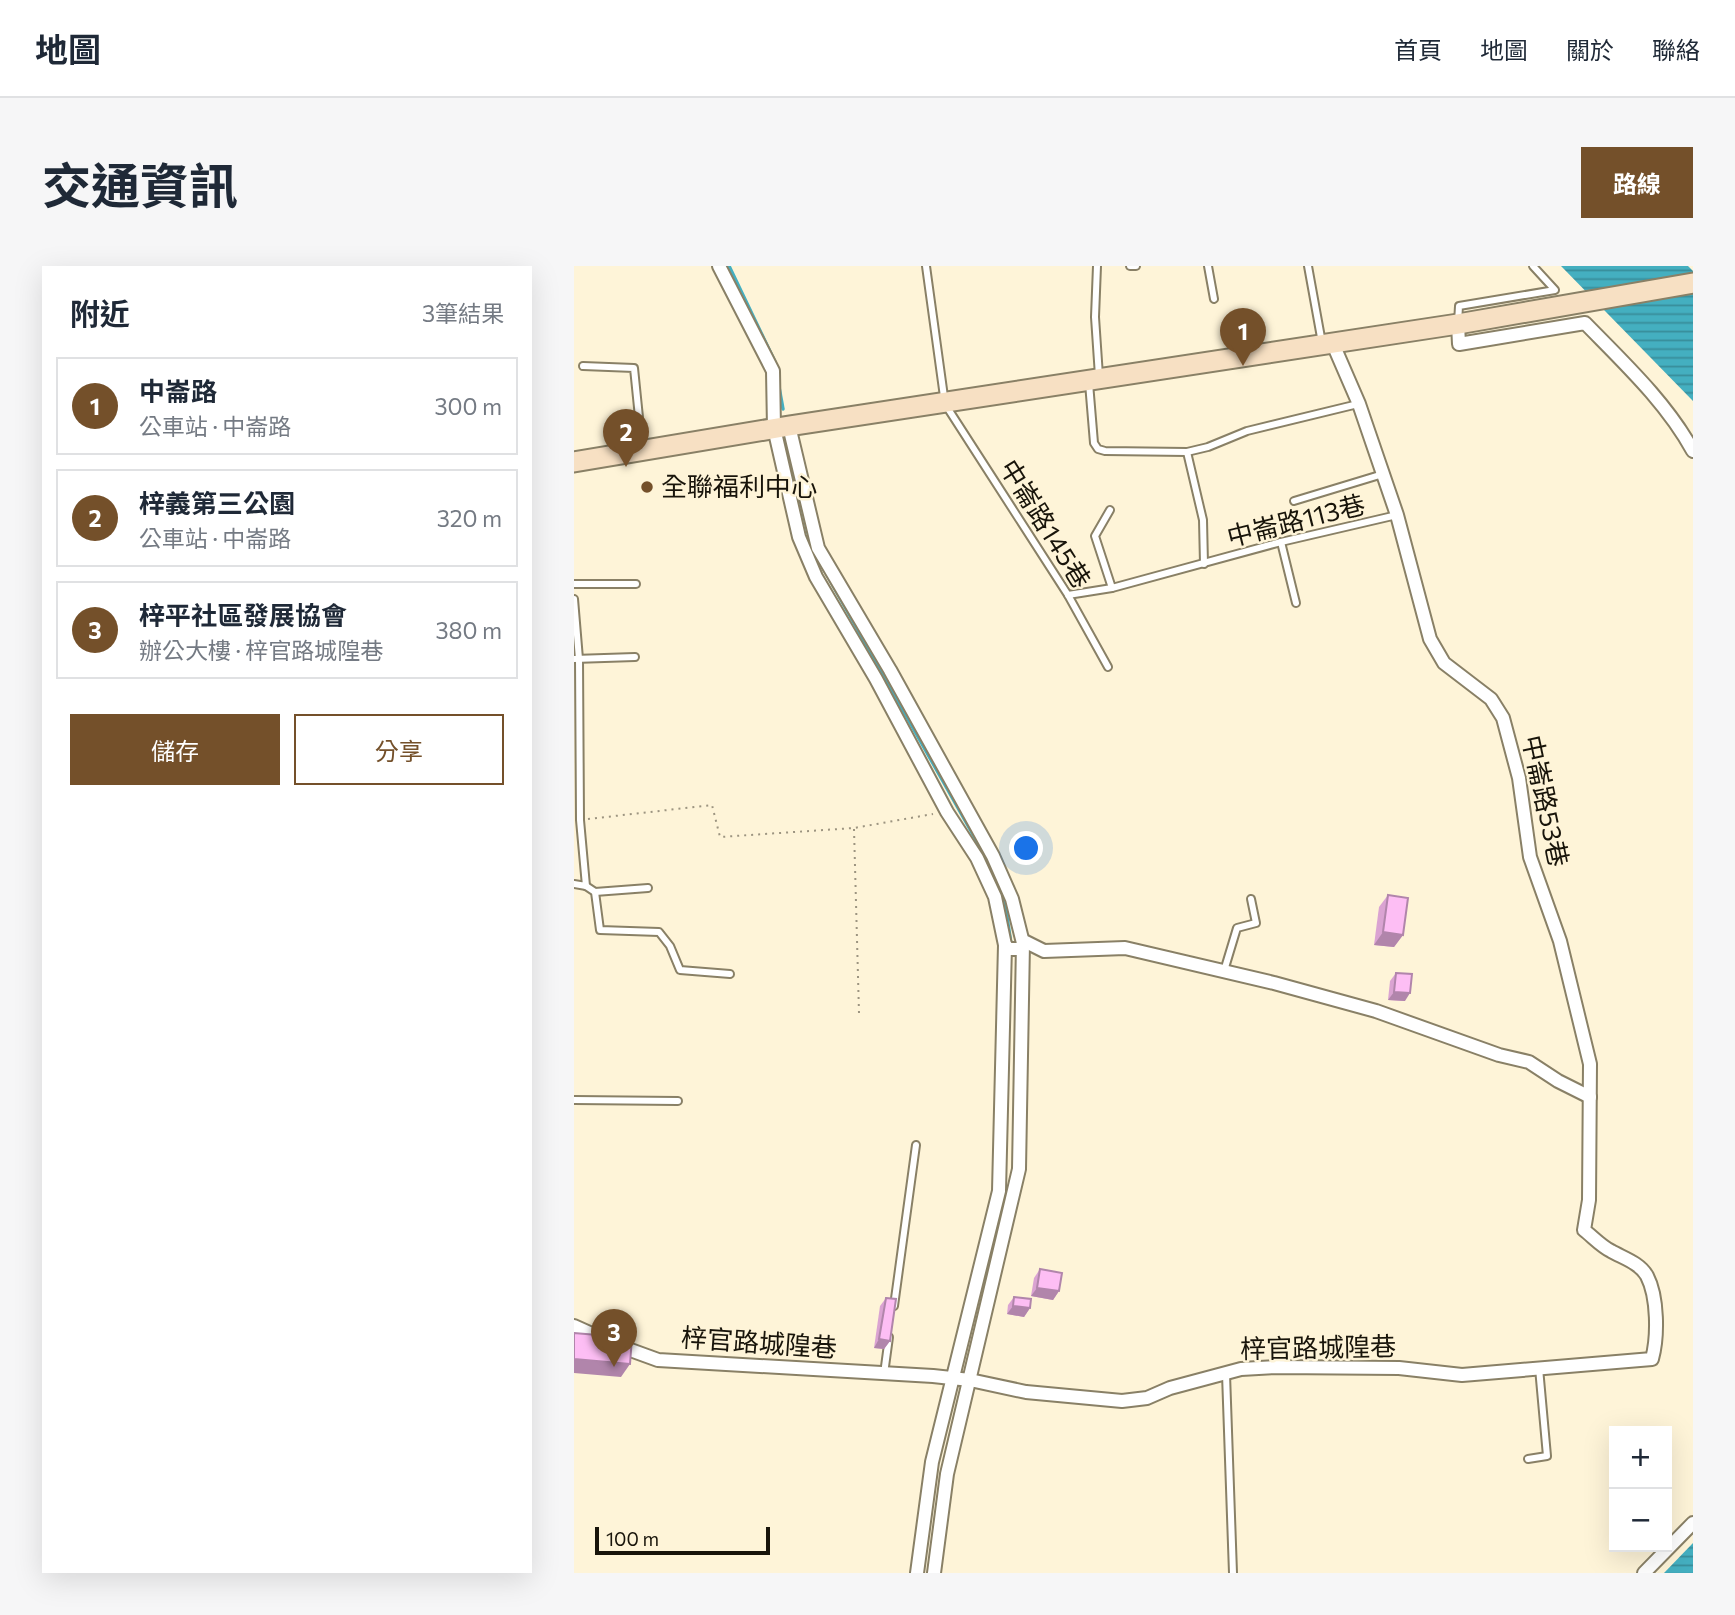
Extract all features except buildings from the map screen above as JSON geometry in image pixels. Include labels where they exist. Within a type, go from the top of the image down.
[{"type":"street","points":[[719,266],[773,371],[782,427],[818,548],[883,674],[947,812],[977,858],[1014,947],[1009,1168],[999,1191],[932,1462],[917,1573]]},
{"type":"street","points":[[574,462],[782,427],[1458,324],[1693,283]]},
{"type":"street","points":[[1458,324],[1458,344],[1585,323],[1671,415],[1693,451]]},
{"type":"street","name":"中崙路53巷","points":[[1328,344],[1359,404],[1397,515],[1430,639],[1444,663],[1491,699],[1503,718],[1519,778],[1530,857],[1559,941],[1590,1064],[1590,1097]]},
{"type":"street","points":[[883,674],[993,856],[1012,899],[1014,947],[1009,1168],[970,1380],[947,1474],[934,1573]]},
{"type":"street","points":[[1014,947],[1026,942],[1044,951],[1125,948],[1274,983],[1377,1011],[1499,1055],[1529,1062],[1590,1097]]},
{"type":"street","name":"梓官路城隍巷","points":[[574,1326],[658,1360],[953,1378],[1026,1392],[1122,1401],[1147,1398],[1170,1388],[1241,1369],[1399,1368],[1462,1375],[1652,1359],[1657,1341],[1654,1302],[1647,1275],[1629,1259],[1609,1250],[1584,1230],[1589,1200],[1590,1097]]},
{"type":"street","points":[[1644,1573],[1693,1523]]},
{"type":"lane","points":[[926,266],[945,404]]},
{"type":"lane","points":[[1097,266],[1094,443],[1098,450],[1187,452],[1208,447],[1247,431],[1359,404]]},
{"type":"lane","points":[[1130,266],[1136,266]]},
{"type":"lane","points":[[1209,266],[1214,299]]},
{"type":"lane","points":[[1308,266],[1328,344]]},
{"type":"lane","points":[[1458,324],[1458,306],[1555,290],[1533,266]]},
{"type":"lane","points":[[583,366],[635,368],[642,450]]},
{"type":"lane","name":"中崙路145巷","points":[[945,404],[1068,595],[1108,667]]},
{"type":"lane","name":"中崙路113巷","points":[[1187,452],[1203,520],[1204,564]]},
{"type":"lane","points":[[1294,501],[1383,474]]},
{"type":"lane","points":[[1110,510],[1095,536],[1112,588]]},
{"type":"lane","name":"中崙路113巷","points":[[1068,595],[1112,588],[1281,542],[1397,515]]},
{"type":"lane","points":[[1281,542],[1296,603]]},
{"type":"lane","points":[[574,584],[636,584]]},
{"type":"lane","points":[[574,599],[580,820],[586,886]]},
{"type":"lane","points":[[577,659],[635,657]]},
{"type":"lane","points":[[574,884],[586,886],[595,892],[648,888]]},
{"type":"lane","points":[[595,892],[600,930],[659,932],[670,946],[680,970],[730,974]]},
{"type":"lane","points":[[1223,972],[1237,928],[1256,923],[1251,899]]},
{"type":"lane","points":[[574,1100],[678,1101]]},
{"type":"lane","points":[[892,1320],[916,1145]]},
{"type":"lane","points":[[884,1374],[890,1333]]},
{"type":"lane","points":[[1528,1459],[1546,1456],[1539,1368]]},
{"type":"lane","points":[[1226,1374],[1233,1573]]},
{"type":"path","points":[[580,820],[712,805],[720,837],[855,828],[947,812]]},
{"type":"path","points":[[855,828],[859,1013]]},
{"type":"water","points":[[1561,266],[1688,266],[1693,271],[1693,401]]},
{"type":"water","points":[[1693,1543],[1693,1573],[1664,1573]]},
{"type":"waterway","points":[[729,266],[775,362]]},
{"type":"waterway","points":[[779,387],[783,409]]},
{"type":"waterway","points":[[792,465],[808,533]]},
{"type":"waterway","points":[[813,550],[984,854],[1004,897],[1011,944]]},
{"type":"place","name":"中崙路","points":[[1243,366]]},
{"type":"place","name":"梓義第三公園","points":[[626,467]]},
{"type":"place","name":"全聯福利中心","points":[[647,487]]},
{"type":"place","name":"梓平社區發展協會","points":[[614,1367]]}]
